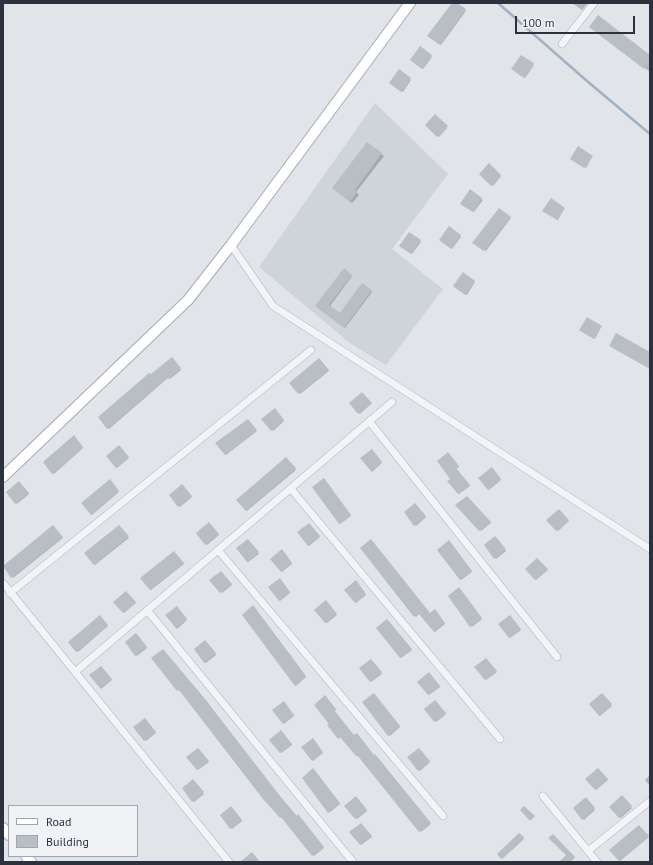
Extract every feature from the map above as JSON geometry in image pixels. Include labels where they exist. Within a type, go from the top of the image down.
[{"type":"street","points":[[3,477],[188,300],[231,245],[410,3]]},
{"type":"street","points":[[562,44],[594,3]]},
{"type":"street","points":[[231,245],[273,306],[650,549]]},
{"type":"street","points":[[10,593],[311,350]]},
{"type":"street","points":[[74,672],[392,402]]},
{"type":"street","points":[[369,422],[557,657]]},
{"type":"street","points":[[291,489],[500,739]]},
{"type":"street","points":[[218,550],[443,816]]},
{"type":"street","points":[[3,583],[229,862]]},
{"type":"street","points":[[147,610],[353,862]]},
{"type":"street","points":[[543,796],[598,862]]},
{"type":"street","points":[[588,851],[650,801]]},
{"type":"shaded area","points":[[375,103],[448,174],[392,249],[443,289],[386,365],[351,344],[259,267]]},
{"type":"building","points":[[452,3],[457,3],[466,9],[440,45],[427,36]]},
{"type":"building","points":[[598,15],[650,55],[650,61],[644,69],[589,27]]},
{"type":"building","points":[[420,46],[432,55],[422,69],[410,60]]},
{"type":"building","points":[[521,55],[534,63],[524,78],[511,69]]},
{"type":"building","points":[[399,69],[411,78],[401,92],[389,83]]},
{"type":"building","points":[[435,114],[448,126],[437,137],[425,125]]},
{"type":"building","points":[[367,142],[382,153],[355,190],[357,192],[350,202],[332,188]]},
{"type":"building","points":[[578,146],[593,156],[584,168],[570,159]]},
{"type":"building","points":[[489,163],[501,175],[491,186],[479,174]]},
{"type":"building","points":[[470,189],[482,198],[473,212],[460,204]]},
{"type":"building","points":[[551,198],[565,208],[557,220],[542,211]]},
{"type":"building","points":[[499,208],[511,217],[484,251],[472,243]]},
{"type":"building","points":[[449,226],[461,235],[451,249],[439,240]]},
{"type":"building","points":[[409,232],[421,240],[411,254],[399,246]]},
{"type":"building","points":[[344,268],[352,275],[329,305],[340,313],[362,283],[372,290],[344,328],[315,306]]},
{"type":"building","points":[[463,272],[475,281],[465,295],[453,286]]},
{"type":"building","points":[[587,317],[602,326],[594,339],[579,330]]},
{"type":"building","points":[[616,333],[650,352],[650,369],[609,346]]},
{"type":"building","points":[[172,357],[181,368],[107,429],[98,417],[149,373],[151,374]]},
{"type":"building","points":[[319,358],[329,370],[298,394],[289,383]]},
{"type":"building","points":[[362,392],[372,403],[358,414],[349,403]]},
{"type":"building","points":[[275,408],[284,420],[271,431],[261,419]]},
{"type":"building","points":[[248,419],[257,430],[225,455],[215,443]]},
{"type":"building","points":[[74,435],[83,447],[52,474],[43,462]]},
{"type":"building","points":[[119,445],[129,457],[116,468],[106,456]]},
{"type":"building","points":[[372,449],[382,462],[371,471],[360,458]]},
{"type":"building","points":[[448,452],[459,466],[456,468],[470,485],[458,494],[447,481],[450,479],[437,461]]},
{"type":"building","points":[[286,457],[296,468],[246,511],[236,500]]},
{"type":"building","points":[[492,467],[501,479],[488,490],[478,478]]},
{"type":"building","points":[[324,478],[351,515],[339,524],[312,487]]},
{"type":"building","points":[[110,479],[119,491],[91,515],[81,503]]},
{"type":"building","points":[[19,481],[29,493],[15,504],[6,492]]},
{"type":"building","points":[[182,484],[192,496],[178,507],[169,495]]},
{"type":"building","points":[[467,496],[491,522],[479,531],[455,505]]},
{"type":"building","points":[[415,503],[426,516],[414,526],[404,512]]},
{"type":"building","points":[[559,509],[569,520],[556,531],[546,520]]},
{"type":"building","points":[[209,522],[219,534],[205,545],[196,533]]},
{"type":"building","points":[[309,523],[320,536],[308,546],[297,532]]},
{"type":"building","points":[[53,525],[63,537],[11,578],[3,566]]},
{"type":"building","points":[[119,525],[129,536],[94,565],[84,553]]},
{"type":"building","points":[[495,536],[506,549],[494,559],[484,545]]},
{"type":"building","points":[[248,539],[259,552],[247,562],[236,548]]},
{"type":"building","points":[[371,539],[430,613],[435,609],[445,623],[434,632],[418,613],[414,617],[360,548]]},
{"type":"building","points":[[449,540],[472,571],[460,580],[437,550]]},
{"type":"building","points":[[282,549],[292,563],[281,572],[270,559]]},
{"type":"building","points":[[174,551],[184,563],[150,590],[140,578]]},
{"type":"building","points":[[537,558],[548,569],[535,580],[525,569]]},
{"type":"building","points":[[221,571],[232,584],[220,593],[209,580]]},
{"type":"building","points":[[280,578],[290,592],[279,601],[268,587]]},
{"type":"building","points":[[356,580],[366,594],[355,603],[344,590]]},
{"type":"building","points":[[459,587],[482,618],[470,627],[448,596]]},
{"type":"building","points":[[126,591],[136,602],[123,613],[113,602]]},
{"type":"building","points":[[326,600],[337,614],[325,623],[314,610]]},
{"type":"building","points":[[253,605],[306,676],[295,686],[242,615]]},
{"type":"building","points":[[177,606],[187,619],[176,628],[165,615]]},
{"type":"building","points":[[100,615],[108,625],[76,652],[68,642]]},
{"type":"building","points":[[510,615],[521,629],[509,638],[498,624]]},
{"type":"building","points":[[387,619],[412,649],[400,658],[376,628]]},
{"type":"building","points":[[136,633],[147,647],[135,656],[125,642]]},
{"type":"building","points":[[205,640],[216,653],[204,663],[194,649]]},
{"type":"building","points":[[163,649],[205,699],[280,796],[297,816],[298,814],[324,847],[312,856],[281,817],[280,818],[263,799],[179,690],[177,691],[151,658]]},
{"type":"building","points":[[486,658],[497,671],[485,680],[474,667]]},
{"type":"building","points":[[371,659],[382,672],[370,682],[359,668]]},
{"type":"building","points":[[101,666],[112,679],[100,688],[89,675]]},
{"type":"building","points":[[429,672],[440,686],[428,695],[417,682]]},
{"type":"building","points":[[374,693],[400,726],[388,736],[362,702]]},
{"type":"building","points":[[602,693],[612,704],[599,716],[589,704]]},
{"type":"building","points":[[325,695],[336,709],[334,710],[354,735],[357,733],[431,823],[419,832],[357,755],[356,756],[340,737],[338,739],[327,725],[329,724],[314,705]]},
{"type":"building","points":[[435,700],[446,713],[434,722],[424,709]]},
{"type":"building","points":[[284,701],[294,715],[283,724],[272,710]]},
{"type":"building","points":[[145,718],[156,732],[144,741],[133,727]]},
{"type":"building","points":[[281,730],[292,744],[280,753],[269,740]]},
{"type":"building","points":[[313,738],[323,752],[312,761],[301,747]]},
{"type":"building","points":[[198,748],[209,761],[197,770],[186,757]]},
{"type":"building","points":[[419,748],[430,761],[418,771],[407,757]]},
{"type":"building","points":[[313,768],[340,803],[328,813],[302,778]]},
{"type":"building","points":[[598,768],[608,779],[595,790],[585,779]]},
{"type":"building","points":[[193,779],[204,792],[192,802],[182,788]]},
{"type":"building","points":[[622,795],[632,806],[619,818],[609,807]]},
{"type":"building","points":[[356,796],[367,810],[355,819],[344,806]]},
{"type":"building","points":[[586,797],[595,808],[582,820],[573,808]]},
{"type":"building","points":[[231,806],[242,820],[230,829],[220,815]]},
{"type":"building","points":[[524,806],[535,816],[530,821],[520,810]]},
{"type":"building","points":[[361,823],[372,836],[360,845],[349,832]]},
{"type":"building","points":[[639,825],[649,836],[619,861],[609,850]]},
{"type":"building","points":[[519,833],[524,837],[501,859],[497,854]]},
{"type":"building","points":[[553,834],[575,857],[571,861],[559,862],[566,855],[548,838]]},
{"type":"building","points":[[252,852],[260,862],[240,862]]},
{"type":"waterway","points":[[498,3],[650,134]]}]
